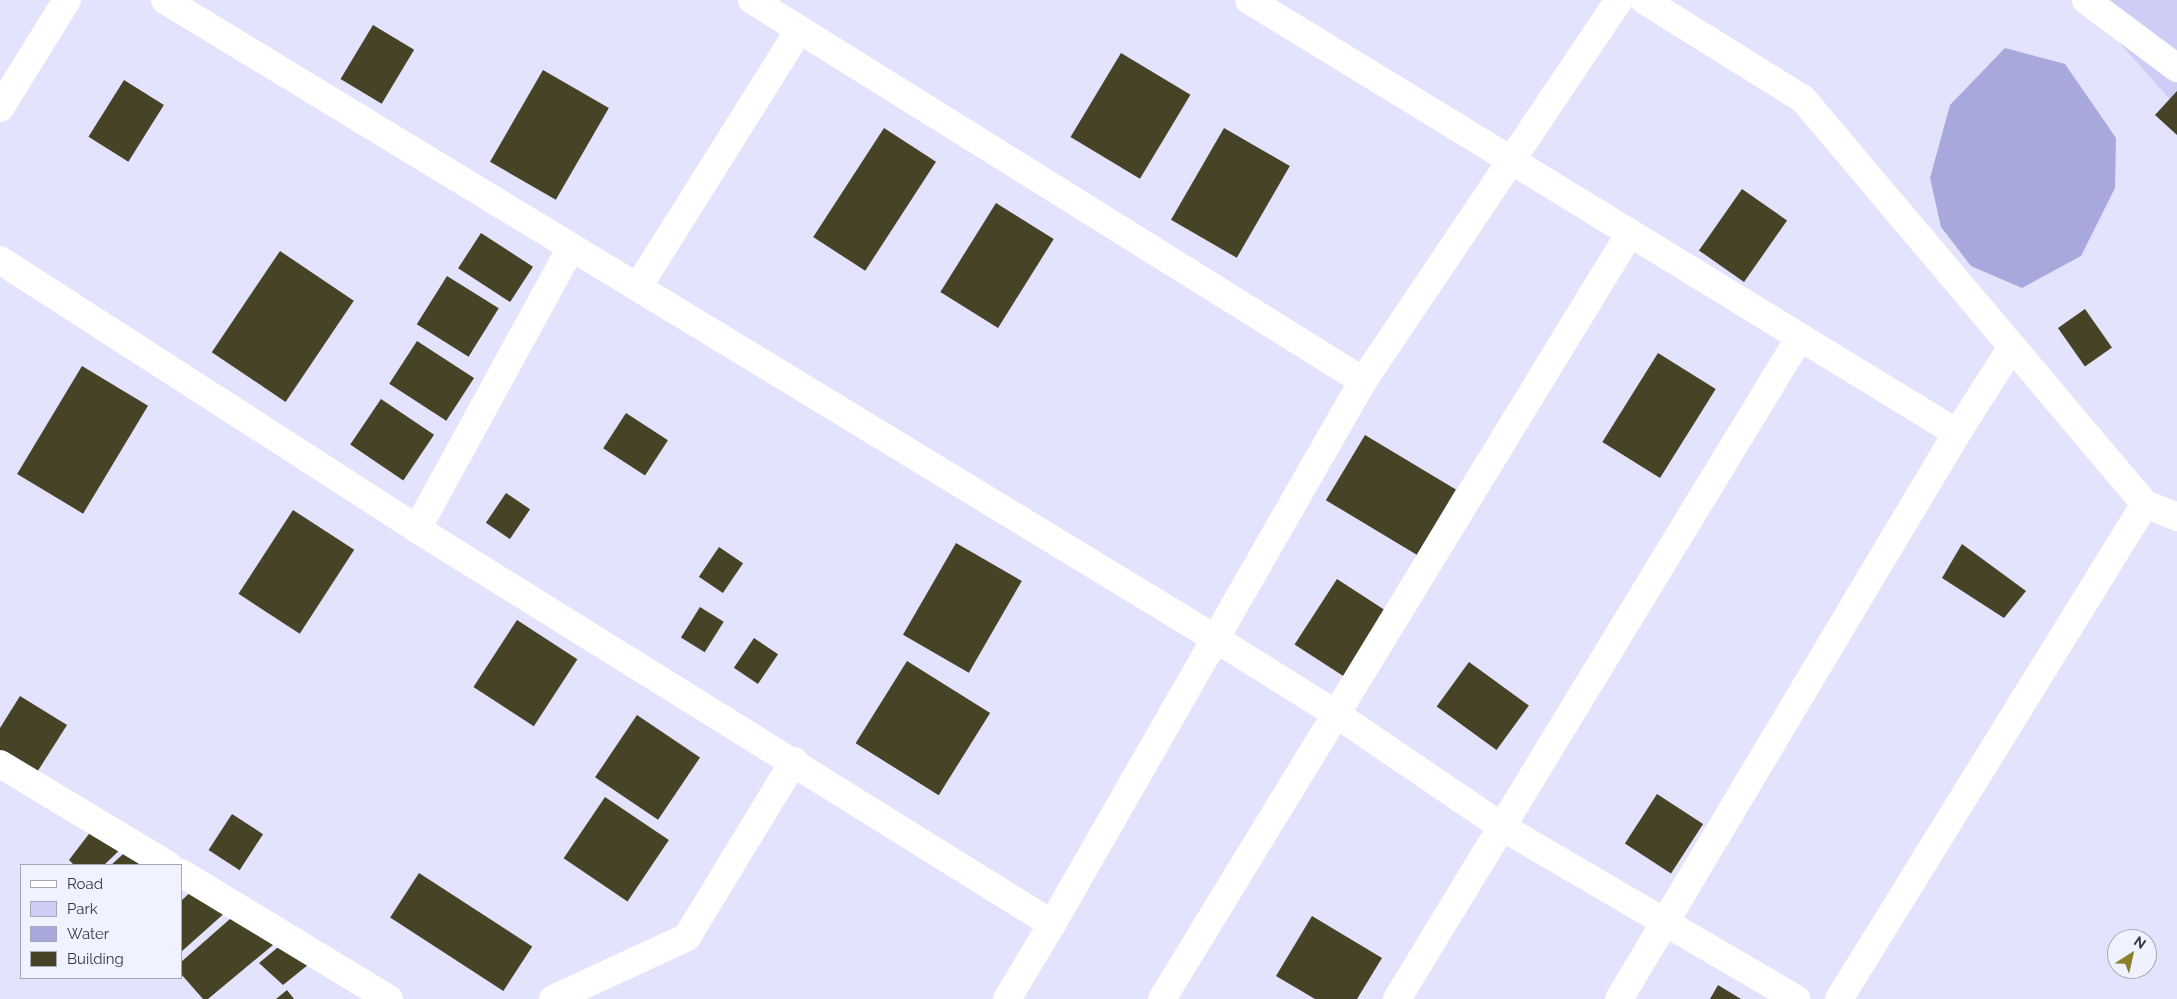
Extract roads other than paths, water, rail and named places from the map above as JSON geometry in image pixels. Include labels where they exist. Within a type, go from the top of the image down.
[{"type":"street","points":[[0,108],[67,0]]},
{"type":"street","points":[[166,0],[570,248],[638,287],[1216,639],[1336,714],[1502,826],[1796,999]]},
{"type":"street","points":[[752,0],[1363,381]]},
{"type":"street","points":[[1249,0],[1957,432]]},
{"type":"street","points":[[1007,999],[1052,924],[1363,381],[1619,0]]},
{"type":"street","points":[[1644,0],[1803,99],[2145,504],[2177,517]]},
{"type":"street","points":[[2086,0],[2177,68]]},
{"type":"street","points":[[638,287],[799,30]]},
{"type":"street","points":[[1162,999],[1630,233]]},
{"type":"street","points":[[417,529],[570,248]]},
{"type":"street","points":[[0,260],[417,529],[794,761],[1052,924]]},
{"type":"street","points":[[1397,999],[1800,337]]},
{"type":"street","points":[[1619,999],[1957,432],[2012,347]]},
{"type":"street","points":[[1839,999],[2145,504]]},
{"type":"street","points":[[553,999],[687,937],[794,761]]},
{"type":"street","points":[[0,764],[166,864]]},
{"type":"street","points":[[182,874],[389,999]]},
{"type":"water","points":[[2005,48],[2065,64],[2116,138],[2115,188],[2081,256],[2022,288],[1971,266],[1941,227],[1930,178],[1950,105]]}]
